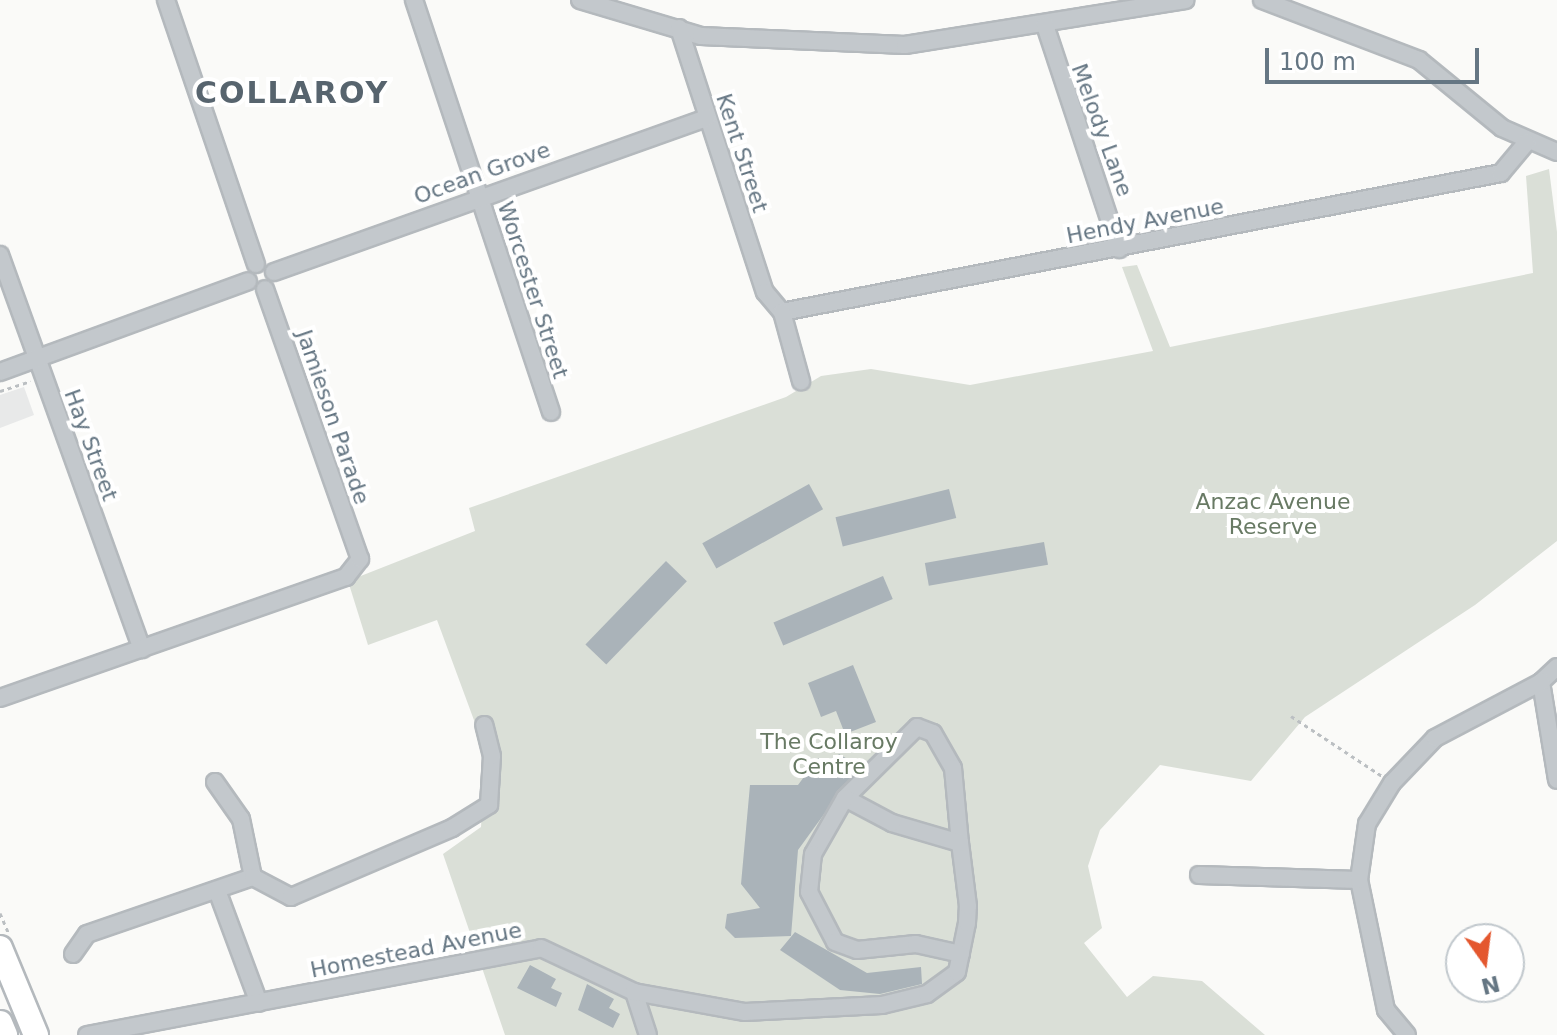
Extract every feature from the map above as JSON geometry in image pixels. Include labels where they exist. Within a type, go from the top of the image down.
[{"type":"highway","points":[[0,948],[36,1035]]},
{"type":"highway","points":[[0,1023],[5,1035]]},
{"type":"street","points":[[0,372],[248,281],[256,264],[166,0]]},
{"type":"street","name":"Worcester Street","points":[[414,0],[551,412]]},
{"type":"street","points":[[580,0],[679,28],[797,45],[905,45],[1045,25],[1185,0]]},
{"type":"street","points":[[1262,0],[1419,60],[1527,142],[1557,152]]},
{"type":"street","name":"Melody Lane","points":[[1045,25],[1119,249]]},
{"type":"street","name":"Kent Street","points":[[679,28],[765,292],[782,312]]},
{"type":"street","name":"Ocean Grove","points":[[274,272],[707,118]]},
{"type":"street","name":"Hendy Avenue","points":[[782,312],[1501,173],[1527,142]]},
{"type":"street","name":"Hay Street","points":[[0,255],[142,649]]},
{"type":"street","points":[[248,281],[265,289],[274,272],[256,264]]},
{"type":"street","name":"Jamieson Parade","points":[[142,649],[346,577],[360,559],[265,289]]},
{"type":"street","points":[[782,312],[801,381]]},
{"type":"street","points":[[0,698],[142,649]]},
{"type":"street","points":[[1407,1035],[1386,1010],[1359,880],[1367,824],[1392,783],[1435,738],[1541,682],[1557,667]]},
{"type":"street","points":[[1541,682],[1557,780]]},
{"type":"street","points":[[253,877],[291,897],[489,805],[492,756],[484,725]]},
{"type":"street","name":"Homestead Avenue","points":[[87,1035],[476,963],[541,948],[634,992],[745,1012],[882,1005],[927,994],[957,972],[968,906],[953,768],[933,733],[917,727],[845,798]]},
{"type":"street","points":[[215,782],[241,819],[253,877]]},
{"type":"street","points":[[960,843],[892,823],[845,798],[813,854],[809,892],[835,942],[857,950],[916,944],[961,954]]},
{"type":"street","points":[[1199,875],[1359,880]]},
{"type":"street","points":[[73,954],[87,934],[218,893],[253,877]]},
{"type":"street","points":[[218,893],[259,1003]]},
{"type":"street","points":[[634,992],[648,1035]]},
{"type":"path","points":[[0,391],[30,381]]},
{"type":"path","points":[[1291,716],[1392,783]]},
{"type":"shaded area","points":[[24,387],[34,415],[0,428],[0,395]]},
{"type":"green space","points":[[1549,169],[1557,232],[1557,541],[1475,605],[1305,717],[1251,781],[1160,765],[1100,830],[1088,866],[1102,928],[1084,943],[1127,997],[1153,976],[1202,981],[1265,1035],[505,1035],[443,854],[481,827],[485,750],[437,620],[368,645],[348,581],[475,531],[469,508],[786,397],[821,376],[871,369],[970,385],[1153,351],[1122,267],[1137,265],[1170,347],[1533,273],[1526,176]]},
{"type":"building","points":[[809,484],[823,509],[716,569],[702,543]]},
{"type":"building","points":[[949,489],[956,518],[843,546],[835,517]]},
{"type":"building","points":[[1044,542],[1048,565],[929,586],[925,563]]},
{"type":"building","points":[[666,561],[687,581],[606,665],[585,644]]},
{"type":"building","points":[[883,576],[893,599],[783,646],[773,622]]},
{"type":"building","points":[[853,665],[876,722],[845,734],[836,711],[821,717],[808,683]]},
{"type":"building","points":[[839,754],[859,766],[798,850],[791,936],[735,938],[725,928],[727,914],[760,908],[741,884],[750,785],[798,785],[818,758],[830,766]]},
{"type":"building","points":[[795,932],[867,973],[921,967],[922,984],[880,994],[840,990],[780,950]]},
{"type":"building","points":[[530,965],[556,979],[551,988],[562,993],[556,1007],[517,988]]},
{"type":"building","points":[[587,984],[614,999],[609,1008],[620,1014],[613,1028],[578,1010]]},
{"type":"district","name":"COLLAROY","points":[[292,93]]},
{"type":"park label","name":"Anzac Avenue Reserve","points":[[1273,514]]},
{"type":"park label","name":"The Collaroy Centre","points":[[829,754]]}]
